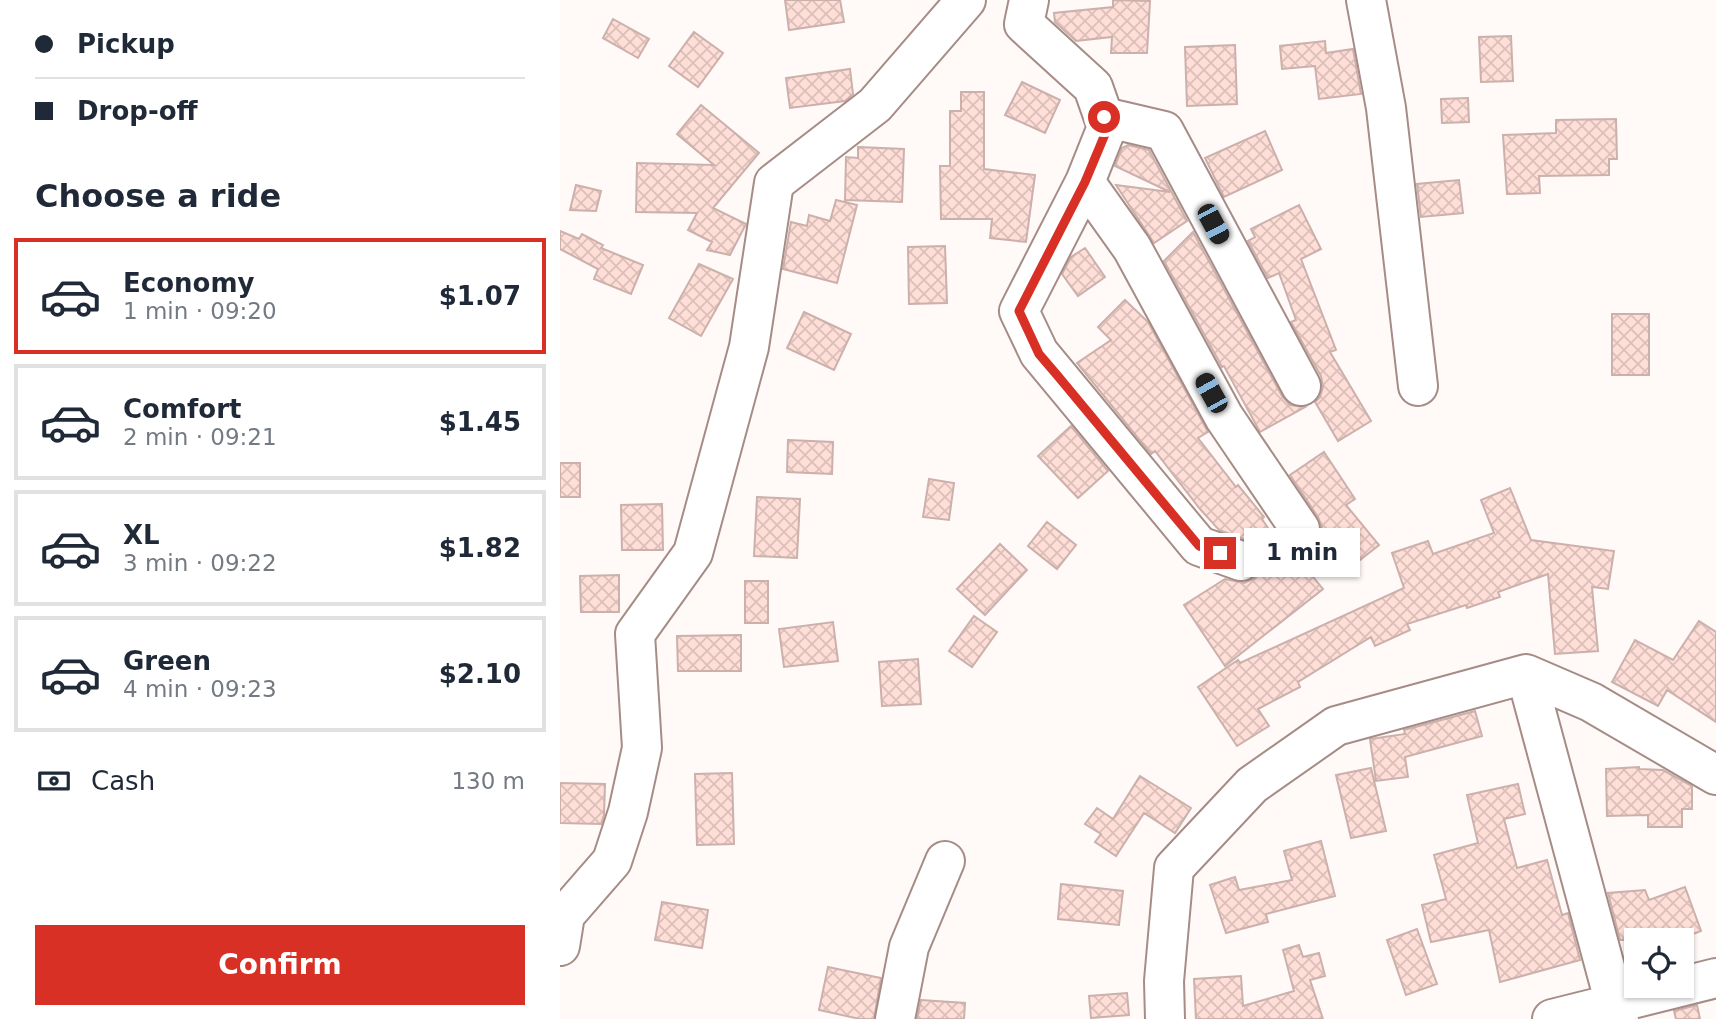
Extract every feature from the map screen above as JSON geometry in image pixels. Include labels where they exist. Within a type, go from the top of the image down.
[{"type":"street","points":[[560,946],[565,915],[612,861],[628,812],[642,748],[635,634],[693,553],[749,347],[774,183],[875,104],[966,0]]},
{"type":"street","points":[[1029,0],[1024,24],[1093,87],[1108,127],[1085,182],[1019,311],[1039,354],[1199,546],[1241,561]]},
{"type":"street","points":[[1366,0],[1386,108],[1418,386]]},
{"type":"street","points":[[1104,117],[1164,131],[1301,386]]},
{"type":"street","points":[[1085,182],[1132,248],[1224,417],[1300,529]]},
{"type":"street","points":[[1526,674],[1617,1011]]},
{"type":"street","points":[[1165,1019],[1164,981],[1174,868],[1252,785],[1336,726],[1526,674],[1591,702],[1716,775]]},
{"type":"street","points":[[895,1019],[909,947],[945,861]]},
{"type":"street","points":[[1552,1019],[1617,1011],[1716,978]]},
{"type":"building","points":[[785,0],[840,0],[844,22],[789,30]]},
{"type":"building","points":[[1113,0],[1150,1],[1147,53],[1111,53],[1112,37],[1076,41],[1055,22],[1054,13],[1113,7]]},
{"type":"building","points":[[613,19],[649,39],[638,58],[603,38]]},
{"type":"building","points":[[694,32],[723,53],[698,87],[669,66]]},
{"type":"building","points":[[1511,36],[1513,81],[1481,82],[1479,37]]},
{"type":"building","points":[[1325,41],[1326,53],[1353,49],[1361,94],[1319,99],[1315,66],[1282,69],[1280,46]]},
{"type":"building","points":[[1235,45],[1237,104],[1187,106],[1185,47]]},
{"type":"building","points":[[850,69],[853,94],[845,101],[790,108],[786,78]]},
{"type":"building","points":[[1022,82],[1060,100],[1045,133],[1005,115]]},
{"type":"building","points":[[961,92],[984,92],[984,169],[1035,175],[1026,242],[990,238],[992,219],[941,219],[940,166],[950,166],[950,111],[961,111]]},
{"type":"building","points":[[1468,98],[1469,122],[1442,123],[1441,99]]},
{"type":"building","points":[[701,105],[759,153],[713,208],[746,224],[730,255],[707,250],[712,242],[688,230],[697,213],[636,212],[637,163],[714,165],[677,134]]},
{"type":"building","points":[[1616,119],[1617,159],[1609,159],[1609,175],[1539,176],[1540,193],[1507,194],[1503,135],[1556,133],[1556,120]]},
{"type":"building","points":[[1265,131],[1282,170],[1224,197],[1205,158]]},
{"type":"building","points":[[1128,145],[1149,150],[1187,221],[1154,243],[1116,185],[1170,192],[1115,166],[1122,148]]},
{"type":"building","points":[[858,147],[904,149],[902,202],[845,200],[846,157],[858,158]]},
{"type":"building","points":[[1459,180],[1463,213],[1421,217],[1417,184]]},
{"type":"building","points":[[576,185],[601,191],[596,211],[570,210]]},
{"type":"building","points":[[836,200],[857,205],[837,283],[783,269],[791,222],[807,226],[809,215],[830,221]]},
{"type":"building","points":[[1299,205],[1321,249],[1301,259],[1336,350],[1330,352],[1371,421],[1338,441],[1315,402],[1323,387],[1321,376],[1291,322],[1296,320],[1279,273],[1268,278],[1248,241],[1255,237],[1251,229]]},
{"type":"building","points":[[560,231],[579,239],[582,234],[603,245],[601,248],[643,265],[631,294],[594,279],[598,269],[560,249]]},
{"type":"building","points":[[1193,232],[1282,396],[1290,405],[1305,407],[1260,432],[1164,261]]},
{"type":"building","points":[[945,246],[947,303],[909,304],[908,247]]},
{"type":"building","points":[[1085,248],[1105,277],[1078,296],[1062,274],[1071,257]]},
{"type":"building","points":[[699,264],[733,279],[701,336],[669,318]]},
{"type":"building","points":[[1125,300],[1148,322],[1208,432],[1198,438],[1236,487],[1238,485],[1264,517],[1262,519],[1286,556],[1292,551],[1323,589],[1225,666],[1184,605],[1225,579],[1244,583],[1255,578],[1261,569],[1262,556],[1257,546],[1249,541],[1219,530],[1155,451],[1151,454],[1077,363],[1111,340],[1098,327]]},
{"type":"building","points":[[804,312],[851,334],[834,370],[787,348]]},
{"type":"building","points":[[1612,314],[1649,314],[1649,375],[1612,375]]},
{"type":"building","points":[[1071,426],[1108,471],[1078,498],[1038,456]]},
{"type":"building","points":[[788,440],[833,442],[832,474],[787,472]]},
{"type":"building","points":[[1324,452],[1355,499],[1346,505],[1379,545],[1346,571],[1321,534],[1322,527],[1318,517],[1290,475]]},
{"type":"building","points":[[560,463],[580,463],[580,497],[560,497]]},
{"type":"building","points":[[929,479],[954,483],[949,520],[923,517]]},
{"type":"building","points":[[1510,488],[1531,540],[1614,551],[1608,589],[1592,587],[1598,651],[1555,654],[1548,574],[1498,592],[1500,597],[1407,624],[1410,630],[1375,646],[1371,637],[1298,682],[1300,687],[1258,709],[1269,726],[1237,746],[1198,687],[1238,660],[1240,663],[1404,588],[1392,553],[1428,541],[1433,554],[1494,533],[1481,500]]},
{"type":"building","points":[[757,497],[800,499],[797,558],[754,556]]},
{"type":"building","points":[[662,504],[663,550],[622,550],[621,505]]},
{"type":"building","points":[[1047,522],[1076,545],[1057,569],[1028,546]]},
{"type":"building","points":[[1000,544],[1027,570],[985,615],[957,589]]},
{"type":"building","points":[[619,575],[619,612],[581,612],[580,576]]},
{"type":"building","points":[[745,581],[768,581],[768,623],[745,623]]},
{"type":"building","points":[[974,616],[997,632],[972,667],[949,651]]},
{"type":"building","points":[[1699,621],[1716,632],[1716,722],[1667,690],[1658,706],[1612,682],[1635,640],[1673,660]]},
{"type":"building","points":[[833,622],[838,661],[784,667],[779,629]]},
{"type":"building","points":[[741,635],[741,671],[678,671],[677,636]]},
{"type":"building","points":[[918,659],[921,704],[882,706],[879,662]]},
{"type":"building","points":[[1475,711],[1482,736],[1405,757],[1408,777],[1376,781],[1370,739],[1405,734],[1404,730]]},
{"type":"building","points":[[1639,767],[1663,770],[1692,786],[1692,809],[1682,809],[1682,827],[1648,827],[1648,815],[1607,816],[1606,769]]},
{"type":"building","points":[[1371,768],[1386,831],[1351,838],[1336,775]]},
{"type":"building","points":[[732,773],[734,844],[697,845],[695,774]]},
{"type":"building","points":[[1140,776],[1191,808],[1175,833],[1144,813],[1116,856],[1095,842],[1101,834],[1085,824],[1097,808],[1113,819]]},
{"type":"building","points":[[560,783],[605,784],[601,824],[560,823]]},
{"type":"building","points":[[1518,784],[1525,814],[1504,819],[1517,868],[1547,860],[1562,915],[1568,913],[1580,960],[1500,982],[1489,930],[1431,942],[1422,905],[1446,899],[1434,855],[1478,843],[1467,795]]},
{"type":"building","points":[[1321,841],[1335,896],[1266,914],[1268,922],[1226,933],[1210,885],[1235,877],[1239,890],[1292,880],[1284,851]]},
{"type":"building","points":[[1061,884],[1123,891],[1119,925],[1058,919]]},
{"type":"building","points":[[1685,887],[1701,931],[1694,934],[1694,928],[1624,928],[1624,940],[1620,940],[1608,893],[1645,890],[1649,900]]},
{"type":"building","points":[[662,902],[708,910],[702,948],[655,940]]},
{"type":"building","points":[[1417,929],[1437,984],[1406,995],[1387,940]]},
{"type":"building","points":[[1299,945],[1303,957],[1319,953],[1325,976],[1310,980],[1323,1019],[1196,1019],[1194,979],[1241,976],[1243,1006],[1294,991],[1283,950]]},
{"type":"building","points":[[828,967],[881,978],[874,1019],[860,1019],[819,1010]]},
{"type":"building","points":[[1127,993],[1129,1015],[1091,1018],[1089,996]]},
{"type":"building","points":[[921,1000],[965,1003],[964,1019],[917,1019]]},
{"type":"building","points":[[1697,1005],[1700,1019],[1676,1019],[1674,1011]]},
{"type":"route","points":[[1104,117],[1108,127],[1085,182],[1019,311],[1039,354],[1199,546],[1220,553]]}]
